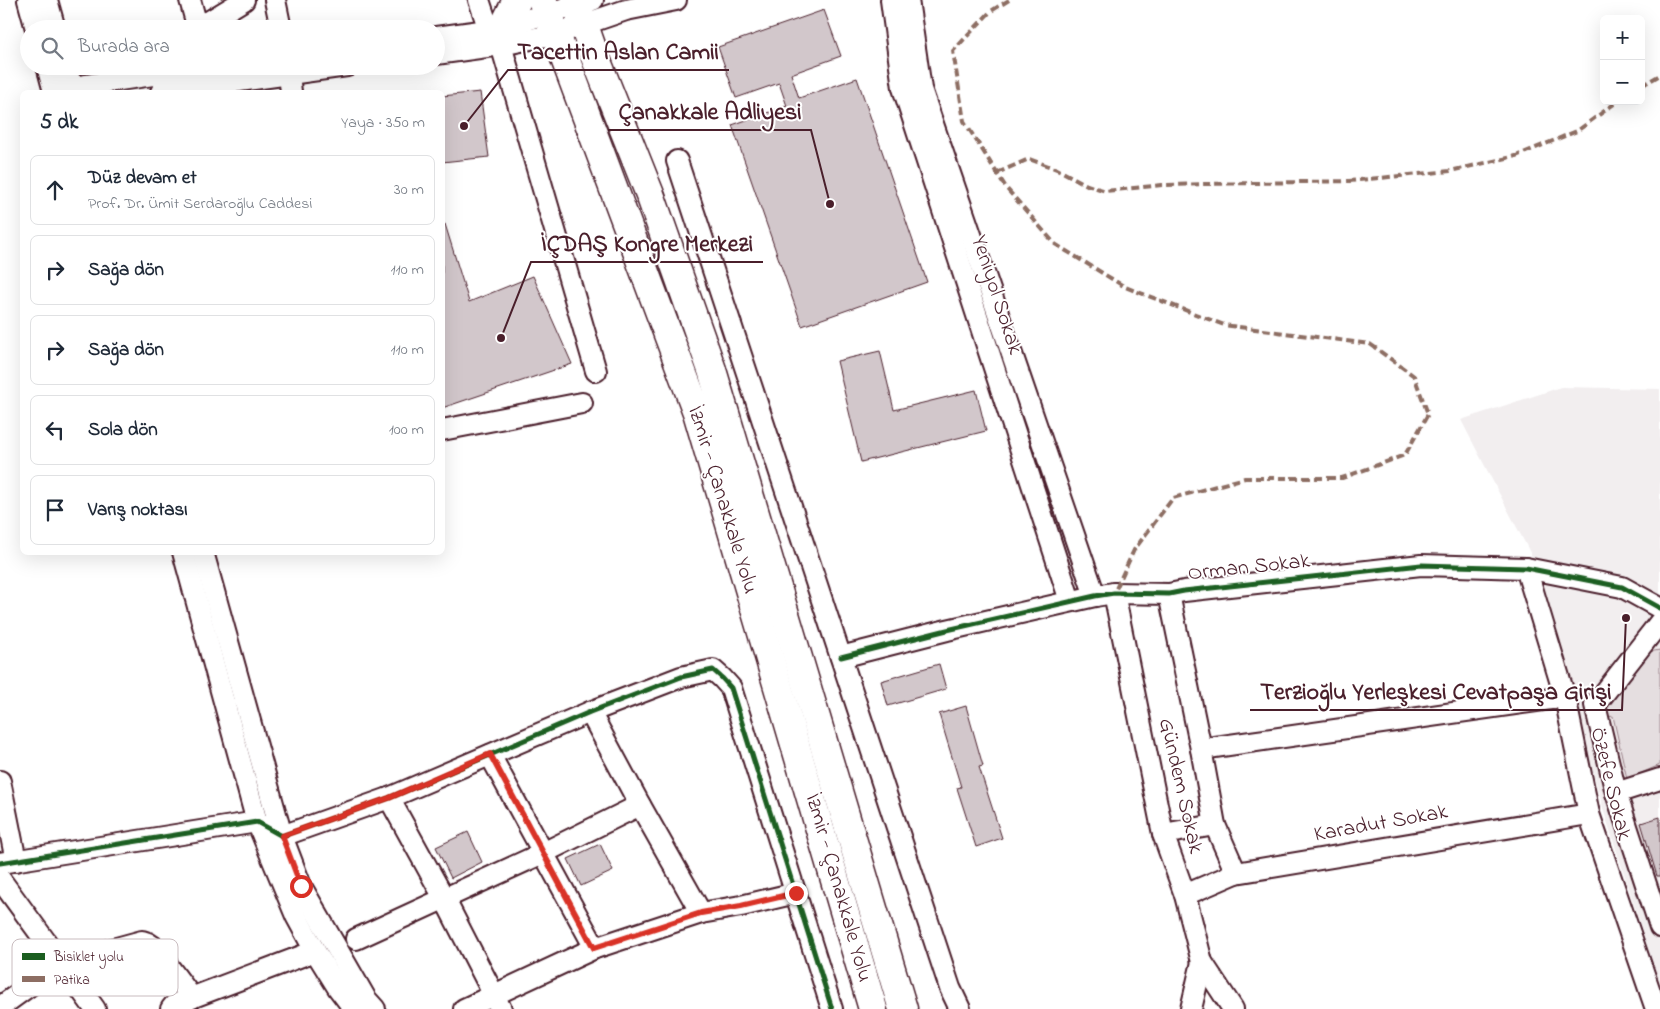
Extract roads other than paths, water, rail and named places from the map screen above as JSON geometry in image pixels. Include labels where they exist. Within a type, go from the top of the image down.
[{"type":"highway","points":[[498,34],[518,0]]},
{"type":"highway","name":"İzmir - Çanakkale Yolu","points":[[582,7],[594,54],[651,197],[712,370],[903,1009]]},
{"type":"highway","name":"İzmir - Çanakkale Yolu","points":[[549,16],[697,412],[873,1009]]},
{"type":"street","points":[[28,0],[34,20]]},
{"type":"street","points":[[47,0],[53,20]]},
{"type":"street","points":[[190,0],[196,20]]},
{"type":"street","points":[[211,20],[244,0]]},
{"type":"street","points":[[275,0],[279,20]]},
{"type":"street","points":[[479,0],[498,34],[596,371]]},
{"type":"street","name":"Yeniyol Sokak","points":[[891,0],[903,88],[1070,601]]},
{"type":"street","name":"Yeniyol Sokak","points":[[908,0],[921,89],[1105,594]]},
{"type":"street","points":[[445,51],[549,16],[582,7],[626,10],[667,1]]},
{"type":"street","points":[[445,37],[498,34]]},
{"type":"street","points":[[53,75],[63,90]]},
{"type":"street","points":[[63,90],[65,75]]},
{"type":"street","points":[[63,90],[154,75]]},
{"type":"street","points":[[179,90],[304,75]]},
{"type":"street","points":[[677,161],[950,988],[960,1009]]},
{"type":"street","points":[[445,429],[582,403]]},
{"type":"street","points":[[184,555],[257,822],[296,916],[338,988],[354,1009]]},
{"type":"street","points":[[204,555],[282,836],[301,886],[366,999],[375,1009]]},
{"type":"street","name":"Orman Sokak","points":[[841,657],[947,630],[1105,594],[1169,594],[1421,565],[1526,568],[1622,587],[1660,608]]},
{"type":"street","name":"Özefe Sokak","points":[[1526,568],[1565,697],[1589,814],[1656,1009]]},
{"type":"street","name":"Gündem Sokak","points":[[1105,594],[1163,834],[1185,895],[1202,962],[1233,1009]]},
{"type":"street","points":[[1169,594],[1215,825],[1236,873]]},
{"type":"street","points":[[1660,622],[1595,705],[1616,793],[1660,927]]},
{"type":"street","points":[[0,781],[8,862],[257,822],[282,836],[389,798],[590,712],[681,677],[712,670],[731,688],[832,1009]]},
{"type":"street","points":[[1201,749],[1565,697]]},
{"type":"street","points":[[590,712],[701,913]]},
{"type":"street","points":[[490,754],[594,948]]},
{"type":"street","points":[[1616,793],[1660,779]]},
{"type":"street","points":[[389,798],[498,1002]]},
{"type":"street","points":[[356,939],[543,853],[640,805]]},
{"type":"street","name":"Karadut Sokak","points":[[1185,895],[1236,873],[1589,814]]},
{"type":"street","points":[[1163,834],[1215,825]]},
{"type":"street","points":[[0,880],[43,939]]},
{"type":"street","points":[[464,1009],[498,1002],[594,948],[701,913],[796,893]]},
{"type":"street","points":[[171,1009],[175,1004],[315,951]]},
{"type":"street","points":[[1191,1009],[1202,962]]},
{"type":"street","points":[[178,979],[192,998]]},
{"type":"street","points":[[0,1006],[15,996]]},
{"type":"street","points":[[85,996],[95,1009]]},
{"type":"place","name":"Tacettin Aslan Camii","points":[[464,126]]},
{"type":"place","name":"Çanakkale Adliyesi","points":[[830,204]]},
{"type":"place","name":"İÇDAŞ Kongre Merkezi","points":[[501,338]]},
{"type":"place","name":"Terzioğlu Yerleşkesi Cevatpaşa Girişi","points":[[1626,618]]}]
